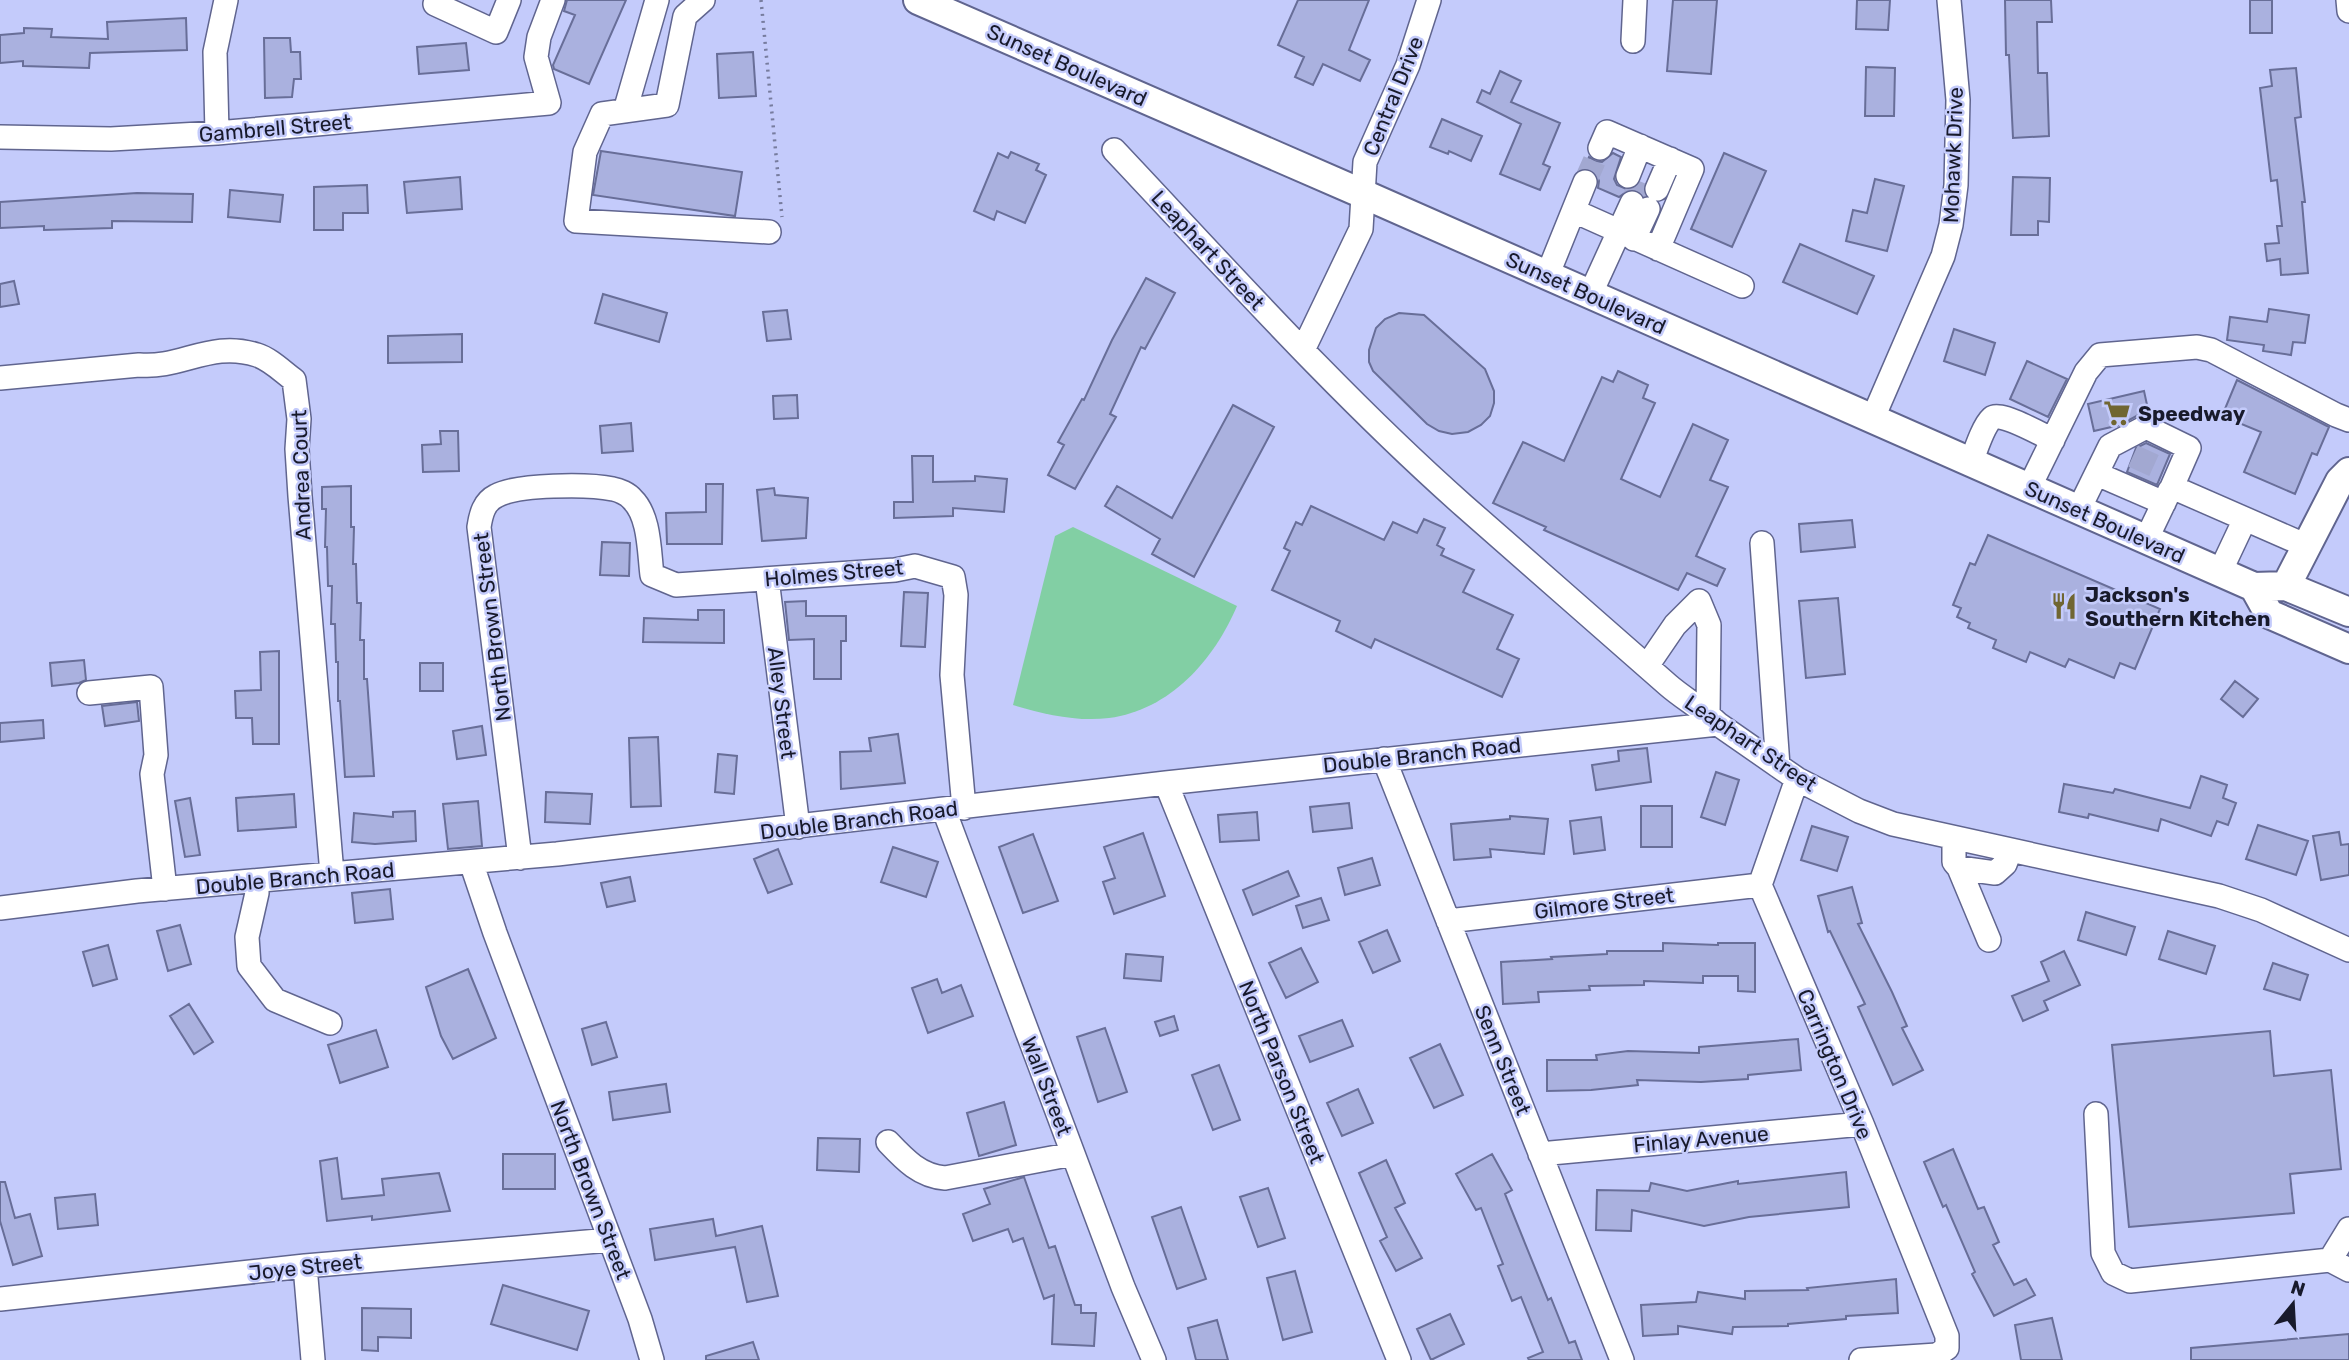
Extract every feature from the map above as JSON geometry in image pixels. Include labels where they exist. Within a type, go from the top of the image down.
[{"type":"main road","name":"Sunset Boulevard","points":[[925,2],[2254,587],[2286,586],[2349,611]]},
{"type":"main road","points":[[2286,586],[2340,481],[2349,472]]},
{"type":"main road","points":[[2254,587],[2269,614],[2349,649]]},
{"type":"street","points":[[217,133],[215,52],[226,0]]},
{"type":"street","points":[[435,5],[496,32],[509,0]]},
{"type":"street","name":"Gambrell Street","points":[[0,136],[111,139],[217,133],[550,103],[536,57],[539,37],[553,0]]},
{"type":"street","points":[[625,111],[657,0]]},
{"type":"street","points":[[703,0],[685,16],[667,106],[602,114],[585,152],[576,221],[769,232]]},
{"type":"street","name":"Central Drive","points":[[1362,193],[1365,162],[1408,65],[1429,0]]},
{"type":"street","points":[[1633,41],[1635,0]]},
{"type":"street","name":"Mohawk Drive","points":[[1872,420],[1943,256],[1951,225],[1956,185],[1958,100],[1949,0]]},
{"type":"street","points":[[2348,0],[2349,11]]},
{"type":"street","points":[[1590,295],[1632,237],[1692,169],[1607,132],[1600,148]]},
{"type":"street","name":"Leaphart Street","points":[[1114,150],[1303,350],[1462,504],[1670,687],[1788,772],[1870,816],[1893,824],[2219,896],[2261,910],[2349,950]]},
{"type":"street","points":[[1632,237],[1643,195],[1661,155]]},
{"type":"street","points":[[1643,195],[1661,155]]},
{"type":"street","points":[[1547,276],[1585,182]]},
{"type":"street","points":[[1303,350],[1361,229],[1362,193]]},
{"type":"street","points":[[1574,211],[1742,286]]},
{"type":"street","points":[[2029,488],[2086,372],[2100,355],[2197,347],[2211,350],[2349,420]]},
{"type":"street","name":"Andrea Court","points":[[0,377],[139,365],[158,367],[204,352],[223,351],[259,355],[294,380],[299,419],[297,449],[300,496],[332,874]]},
{"type":"street","points":[[1971,463],[1981,436],[1996,416],[2053,440]]},
{"type":"street","points":[[2078,510],[2110,446],[2146,427],[2189,448],[2169,484],[2146,540]]},
{"type":"street","points":[[2110,446],[2133,456]]},
{"type":"street","points":[[2097,474],[2169,484],[2307,546]]},
{"type":"street","name":"North Brown Street","points":[[520,858],[479,527],[482,509],[495,496],[519,489],[586,486],[616,489],[632,498],[642,513],[652,575]]},
{"type":"street","points":[[2220,572],[2245,519]]},
{"type":"street","points":[[1760,885],[1788,772],[1762,543]]},
{"type":"street","name":"Holmes Street","points":[[652,575],[676,585],[895,570],[915,566],[953,577],[956,595],[952,675],[954,809]]},
{"type":"street","name":"Alley Street","points":[[766,579],[798,827]]},
{"type":"street","points":[[1647,666],[1675,625],[1699,601],[1709,625],[1713,719]]},
{"type":"street","points":[[89,693],[151,687],[156,755],[152,774],[165,889]]},
{"type":"street","name":"Double Branch Road","points":[[0,908],[165,889],[520,858],[1713,719]]},
{"type":"street","name":"Senn Street","points":[[1384,759],[1622,1360]]},
{"type":"street","name":"North Parson Street","points":[[1166,783],[1399,1360]]},
{"type":"street","name":"Wall Street","points":[[954,809],[1073,1154],[1123,1287],[1154,1360]]},
{"type":"street","points":[[1954,838],[1954,862],[1989,940]]},
{"type":"street","points":[[1959,869],[1995,873],[2005,864],[2010,851]]},
{"type":"street","name":"North Brown Street","points":[[471,862],[495,933],[640,1319],[652,1360]]},
{"type":"street","points":[[257,881],[257,894],[247,937],[249,966],[275,1000],[330,1023]]},
{"type":"street","name":"Gilmore Street","points":[[1448,921],[1760,885]]},
{"type":"street","name":"Carrington Drive","points":[[1760,885],[1947,1336],[1947,1348],[1937,1355],[1861,1360]]},
{"type":"street","points":[[2096,1114],[2103,1253],[2113,1273],[2130,1281],[2340,1265],[2349,1229]]},
{"type":"street","name":"Finlay Avenue","points":[[1540,1154],[1861,1124]]},
{"type":"street","points":[[888,1142],[919,1170],[945,1178],[1073,1154]]},
{"type":"street","name":"Joye Street","points":[[0,1299],[305,1266],[610,1240]]},
{"type":"street","points":[[305,1266],[313,1360]]},
{"type":"path","points":[[761,0],[782,219],[769,232]]},
{"type":"green space","points":[[1073,527],[1237,606],[1216,645],[1187,679],[1152,705],[1131,713],[1109,718],[1085,719],[1048,714],[1013,705],[1055,536]]},
{"type":"building","points":[[567,0],[626,0],[589,84],[554,69],[553,65],[575,15],[564,11]]},
{"type":"building","points":[[1298,0],[1369,0],[1349,50],[1370,60],[1360,81],[1323,64],[1313,85],[1295,77],[1304,57],[1278,45]]},
{"type":"building","points":[[1673,0],[1717,0],[1711,74],[1667,71]]},
{"type":"building","points":[[1857,0],[1890,0],[1888,30],[1856,29]]},
{"type":"building","points":[[2005,0],[2051,0],[2052,22],[2037,22],[2038,73],[2047,73],[2049,136],[2013,138],[2009,55],[2006,55]]},
{"type":"building","points":[[2250,0],[2272,0],[2272,33],[2250,33]]},
{"type":"building","points":[[186,18],[187,50],[90,53],[89,68],[23,66],[23,61],[0,63],[0,35],[24,33],[24,28],[52,29],[51,37],[108,39],[107,22]]},
{"type":"building","points":[[264,38],[290,38],[291,52],[300,52],[301,79],[294,79],[292,97],[265,98]]},
{"type":"building","points":[[466,43],[469,70],[419,74],[417,47]]},
{"type":"building","points":[[753,52],[756,96],[719,98],[717,54]]},
{"type":"building","points":[[1866,67],[1895,68],[1894,116],[1865,116]]},
{"type":"building","points":[[2296,68],[2301,117],[2295,118],[2305,202],[2302,202],[2308,273],[2281,275],[2280,259],[2267,261],[2265,244],[2279,243],[2277,226],[2282,226],[2277,180],[2271,181],[2260,88],[2272,86],[2270,70]]},
{"type":"building","points":[[1500,71],[1521,81],[1511,102],[1560,123],[1543,164],[1550,167],[1540,190],[1500,174],[1521,124],[1477,102],[1482,90],[1490,94]]},
{"type":"building","points":[[1442,119],[1482,136],[1471,161],[1449,151],[1448,154],[1430,147]]},
{"type":"building","points":[[601,151],[742,172],[735,216],[593,195]]},
{"type":"building","points":[[1011,152],[1039,164],[1036,170],[1046,175],[1025,223],[997,211],[994,220],[974,211],[998,153],[1008,158]]},
{"type":"building","points":[[1613,153],[1621,157],[1614,179],[1617,185],[1629,190],[1619,197],[1598,188],[1596,174],[1584,168],[1589,157],[1602,162]]},
{"type":"building","points":[[1724,153],[1766,171],[1732,247],[1691,229]]},
{"type":"building","points":[[460,177],[462,209],[407,213],[404,182]]},
{"type":"building","points":[[2013,177],[2050,178],[2049,222],[2038,221],[2038,235],[2011,235]]},
{"type":"building","points":[[1875,179],[1904,186],[1887,251],[1846,241],[1853,210],[1867,213]]},
{"type":"building","points":[[367,185],[368,213],[343,213],[343,230],[314,230],[314,187]]},
{"type":"building","points":[[230,190],[283,195],[280,222],[228,217]]},
{"type":"building","points":[[137,193],[193,194],[192,222],[112,221],[112,228],[0,228],[0,202]]},
{"type":"building","points":[[1800,244],[1874,276],[1857,314],[1783,282]]},
{"type":"building","points":[[1146,278],[1175,293],[1145,349],[1141,347],[1110,414],[1116,417],[1075,489],[1048,475],[1064,445],[1058,442],[1082,399],[1084,400],[1112,340]]},
{"type":"building","points":[[14,281],[19,304],[0,307],[0,284]]},
{"type":"building","points":[[603,294],[667,313],[659,342],[595,323]]},
{"type":"building","points":[[2269,309],[2309,315],[2305,343],[2293,342],[2291,355],[2263,351],[2264,345],[2227,340],[2230,317],[2267,322]]},
{"type":"building","points":[[787,310],[791,339],[767,341],[763,312]]},
{"type":"building","points":[[1399,313],[1424,315],[1485,369],[1494,391],[1494,403],[1490,416],[1481,425],[1468,432],[1452,434],[1439,431],[1427,424],[1373,371],[1369,362],[1369,350],[1376,328],[1385,319]]},
{"type":"building","points":[[1954,329],[1995,343],[1985,375],[1944,361]]},
{"type":"building","points":[[462,334],[462,362],[388,363],[388,336]]},
{"type":"building","points":[[2027,361],[2067,379],[2048,417],[2010,399]]},
{"type":"building","points":[[1618,371],[1648,385],[1643,398],[1655,403],[1621,479],[1660,497],[1693,424],[1728,440],[1710,480],[1728,487],[1696,556],[1725,569],[1717,586],[1687,573],[1678,590],[1544,530],[1546,527],[1493,503],[1523,442],[1564,461],[1602,377],[1613,382]]},
{"type":"building","points":[[2237,380],[2329,427],[2317,455],[2312,453],[2295,494],[2244,472],[2261,432],[2222,416]]},
{"type":"building","points":[[2144,391],[2149,414],[2140,414],[2120,425],[2094,431],[2088,404]]},
{"type":"building","points":[[797,395],[798,418],[774,419],[773,396]]},
{"type":"building","points":[[1233,405],[1274,427],[1194,577],[1152,554],[1160,539],[1105,506],[1117,486],[1172,518]]},
{"type":"building","points":[[631,423],[633,451],[602,453],[600,426]]},
{"type":"building","points":[[440,431],[458,431],[459,471],[423,472],[422,445],[441,444]]},
{"type":"building","points":[[2146,443],[2170,454],[2157,485],[2127,472],[2136,448]]},
{"type":"building","points":[[912,456],[933,456],[933,482],[975,481],[975,476],[1007,479],[1004,512],[953,508],[953,516],[894,518],[894,502],[913,502]]},
{"type":"building","points":[[706,484],[723,484],[722,544],[667,544],[666,513],[706,512]]},
{"type":"building","points":[[351,486],[353,564],[356,564],[357,603],[361,603],[360,640],[364,640],[364,679],[367,679],[374,776],[345,777],[335,624],[331,624],[332,586],[328,586],[325,547],[326,509],[322,509],[322,487]]},
{"type":"building","points":[[774,488],[775,495],[808,498],[806,538],[762,541],[757,490]]},
{"type":"building","points":[[1311,506],[1384,540],[1393,522],[1417,533],[1424,519],[1445,528],[1437,545],[1444,549],[1441,555],[1474,570],[1463,592],[1513,615],[1497,649],[1519,659],[1502,697],[1375,639],[1371,648],[1336,631],[1340,621],[1272,590],[1290,551],[1284,548],[1296,522],[1302,525]]},
{"type":"building","points":[[1852,520],[1855,547],[1801,552],[1799,524]]},
{"type":"building","points":[[1988,535],[2160,609],[2135,669],[2120,663],[2114,678],[2069,659],[2065,667],[2030,652],[2026,662],[1993,648],[1996,640],[1968,628],[1970,623],[1957,617],[1961,608],[1953,605],[1970,563],[1975,565]]},
{"type":"building","points":[[602,542],[630,543],[629,576],[600,575]]},
{"type":"building","points":[[904,592],[928,593],[925,647],[901,646]]},
{"type":"building","points":[[1838,598],[1845,674],[1806,678],[1799,601]]},
{"type":"building","points":[[806,601],[806,616],[846,616],[846,641],[841,641],[841,679],[814,679],[814,639],[789,640],[785,602]]},
{"type":"building","points":[[698,610],[724,610],[724,643],[643,642],[644,618],[698,620]]},
{"type":"building","points":[[279,651],[279,744],[253,744],[252,718],[236,718],[235,691],[261,690],[260,652]]},
{"type":"building","points":[[84,660],[86,680],[52,686],[50,663]]},
{"type":"building","points":[[420,663],[443,663],[443,691],[420,691]]},
{"type":"building","points":[[2235,681],[2258,699],[2243,717],[2221,699]]},
{"type":"building","points":[[137,702],[139,721],[105,726],[102,706]]},
{"type":"building","points":[[43,720],[44,738],[0,742],[0,723]]},
{"type":"building","points":[[482,726],[486,755],[457,759],[453,731]]},
{"type":"building","points":[[898,734],[905,783],[841,789],[840,752],[871,751],[869,738]]},
{"type":"building","points":[[658,737],[661,806],[631,807],[629,738]]},
{"type":"building","points":[[1647,748],[1651,782],[1596,790],[1592,765],[1619,761],[1618,751]]},
{"type":"building","points":[[718,754],[737,756],[734,794],[715,792]]},
{"type":"building","points":[[1716,772],[1739,780],[1725,825],[1701,817]]},
{"type":"building","points":[[2201,776],[2227,785],[2223,798],[2236,803],[2228,825],[2217,821],[2211,836],[2161,819],[2158,831],[2089,814],[2088,818],[2059,812],[2064,784],[2113,793],[2115,789],[2190,808]]},
{"type":"building","points":[[546,792],[592,794],[590,824],[545,822]]},
{"type":"building","points":[[294,794],[296,827],[238,831],[236,798]]},
{"type":"building","points":[[190,798],[200,855],[185,857],[175,801]]},
{"type":"building","points":[[478,801],[482,846],[448,849],[443,804]]},
{"type":"building","points":[[1349,803],[1352,828],[1313,832],[1310,807]]},
{"type":"building","points":[[1641,806],[1672,806],[1672,847],[1641,847]]},
{"type":"building","points":[[415,811],[416,841],[375,844],[352,842],[354,813],[393,817],[393,812]]},
{"type":"building","points":[[1257,812],[1259,840],[1220,842],[1218,815]]},
{"type":"building","points":[[1510,816],[1548,819],[1544,854],[1490,849],[1491,857],[1454,860],[1451,824],[1510,819]]},
{"type":"building","points":[[1601,817],[1605,850],[1574,854],[1570,821]]},
{"type":"building","points":[[2258,825],[2308,841],[2296,875],[2246,859]]},
{"type":"building","points":[[1812,826],[1848,837],[1837,871],[1801,860]]},
{"type":"building","points":[[2339,832],[2341,845],[2349,844],[2349,875],[2321,880],[2313,836]]},
{"type":"building","points":[[1143,833],[1165,896],[1114,914],[1103,882],[1115,878],[1104,847]]},
{"type":"building","points":[[1033,834],[1058,901],[1023,913],[999,847]]},
{"type":"building","points":[[893,847],[938,862],[926,897],[881,882]]},
{"type":"building","points":[[778,849],[792,884],[768,893],[754,859]]},
{"type":"building","points":[[1372,858],[1380,885],[1345,895],[1338,868]]},
{"type":"building","points":[[1288,871],[1299,896],[1253,915],[1243,890]]},
{"type":"building","points":[[630,877],[635,901],[607,907],[601,883]]},
{"type":"building","points":[[1852,887],[1862,923],[1858,924],[1892,992],[1907,1026],[1902,1028],[1923,1070],[1893,1085],[1858,1007],[1865,1004],[1830,931],[1828,932],[1818,896]]},
{"type":"building","points":[[390,889],[393,919],[355,923],[352,893]]},
{"type":"building","points":[[1321,898],[1329,920],[1303,928],[1296,906]]},
{"type":"building","points":[[2086,912],[2135,927],[2126,955],[2078,940]]},
{"type":"building","points":[[180,925],[191,964],[168,971],[157,931]]},
{"type":"building","points":[[1387,930],[1400,961],[1373,973],[1359,942]]},
{"type":"building","points":[[2168,931],[2215,946],[2206,974],[2159,959]]},
{"type":"building","points":[[1663,943],[1755,943],[1755,992],[1738,991],[1738,976],[1703,976],[1703,983],[1644,981],[1644,985],[1589,986],[1590,990],[1538,992],[1539,1002],[1503,1004],[1501,962],[1607,954],[1607,951],[1663,951]]},
{"type":"building","points":[[108,945],[117,979],[93,986],[83,952]]},
{"type":"building","points":[[1301,948],[1318,982],[1286,998],[1269,963]]},
{"type":"building","points":[[2064,951],[2080,985],[2044,1001],[2048,1010],[2023,1021],[2012,996],[2049,981],[2041,962]]},
{"type":"building","points":[[1126,954],[1163,957],[1161,981],[1124,978]]},
{"type":"building","points":[[2273,963],[2308,975],[2300,1000],[2264,989]]},
{"type":"building","points":[[468,969],[496,1038],[453,1059],[441,1036],[426,987]]},
{"type":"building","points":[[937,979],[942,993],[961,985],[973,1016],[928,1033],[912,988]]},
{"type":"building","points":[[189,1004],[213,1042],[194,1054],[170,1016]]},
{"type":"building","points":[[1174,1016],[1178,1030],[1160,1036],[1155,1022]]},
{"type":"building","points":[[1342,1020],[1353,1046],[1310,1062],[1299,1036]]},
{"type":"building","points":[[606,1022],[617,1057],[592,1065],[582,1029]]},
{"type":"building","points":[[1105,1028],[1127,1092],[1098,1102],[1077,1037]]},
{"type":"building","points":[[376,1030],[388,1067],[340,1083],[328,1045]]},
{"type":"building","points":[[2270,1031],[2274,1076],[2331,1070],[2341,1169],[2290,1174],[2294,1213],[2129,1227],[2112,1045]]},
{"type":"building","points":[[1798,1039],[1801,1070],[1748,1075],[1748,1079],[1701,1082],[1637,1080],[1638,1085],[1547,1091],[1547,1060],[1597,1060],[1596,1055],[1628,1051],[1699,1053],[1699,1047]]},
{"type":"building","points":[[1440,1044],[1463,1095],[1434,1108],[1410,1058]]},
{"type":"building","points":[[1219,1065],[1240,1120],[1213,1130],[1192,1075]]},
{"type":"building","points":[[666,1084],[670,1112],[613,1120],[609,1092]]},
{"type":"building","points":[[1358,1089],[1373,1123],[1342,1136],[1327,1103]]},
{"type":"building","points":[[1004,1102],[1016,1145],[979,1156],[967,1113]]},
{"type":"building","points":[[818,1138],[860,1139],[859,1172],[817,1170]]},
{"type":"building","points":[[1953,1149],[1978,1209],[1984,1207],[1999,1242],[1993,1245],[2014,1285],[2026,1279],[2035,1295],[1994,1316],[1972,1274],[1975,1272],[1924,1162]]},
{"type":"building","points":[[503,1154],[555,1154],[555,1189],[503,1189]]},
{"type":"building","points":[[1492,1154],[1512,1190],[1505,1194],[1548,1300],[1551,1298],[1569,1343],[1575,1341],[1582,1360],[1528,1358],[1543,1352],[1521,1297],[1512,1301],[1498,1266],[1503,1264],[1481,1208],[1476,1210],[1456,1174]]},
{"type":"building","points":[[337,1158],[342,1199],[384,1195],[382,1179],[439,1173],[450,1211],[372,1220],[372,1216],[327,1221],[320,1161]]},
{"type":"building","points":[[1386,1160],[1405,1203],[1395,1208],[1422,1258],[1396,1271],[1380,1241],[1387,1237],[1359,1173]]},
{"type":"building","points":[[1846,1172],[1849,1207],[1749,1217],[1704,1226],[1632,1210],[1631,1231],[1596,1230],[1597,1190],[1649,1191],[1651,1183],[1687,1191],[1738,1181],[1738,1184]]},
{"type":"building","points":[[1024,1177],[1049,1248],[1055,1246],[1075,1305],[1081,1305],[1081,1313],[1096,1313],[1094,1346],[1052,1344],[1054,1295],[1044,1299],[1023,1238],[1013,1242],[1008,1229],[973,1241],[963,1214],[990,1204],[984,1189]]},
{"type":"building","points":[[0,1182],[5,1182],[15,1218],[30,1214],[42,1256],[13,1265],[0,1221]]},
{"type":"building","points":[[1268,1188],[1285,1238],[1258,1247],[1240,1197]]},
{"type":"building","points":[[95,1194],[98,1225],[58,1229],[55,1198]]},
{"type":"building","points":[[1181,1207],[1206,1279],[1177,1289],[1152,1217]]},
{"type":"building","points":[[713,1219],[716,1236],[762,1226],[778,1296],[747,1302],[735,1247],[655,1260],[650,1229]]},
{"type":"building","points":[[1295,1271],[1312,1332],[1283,1340],[1267,1278]]},
{"type":"building","points":[[1896,1279],[1898,1313],[1846,1316],[1846,1319],[1788,1326],[1733,1327],[1732,1334],[1678,1326],[1678,1334],[1643,1336],[1641,1305],[1696,1302],[1698,1292],[1745,1299],[1745,1291],[1808,1290],[1807,1288]]},
{"type":"building","points":[[503,1285],[589,1311],[577,1350],[491,1324]]},
{"type":"building","points":[[362,1308],[411,1309],[411,1338],[378,1337],[378,1351],[362,1350]]},
{"type":"building","points":[[1450,1314],[1464,1344],[1431,1360],[1417,1329]]},
{"type":"building","points":[[2052,1318],[2062,1360],[2021,1360],[2015,1325]]},
{"type":"building","points":[[1217,1320],[1228,1360],[1196,1360],[1188,1328]]},
{"type":"building","points":[[2349,1334],[2349,1360],[2191,1360],[2191,1348]]},
{"type":"building","points":[[753,1342],[759,1360],[706,1360],[706,1356]]},
{"type":"tunnel","points":[[1585,182],[1600,148]]},
{"type":"tunnel","points":[[1632,203],[1641,181]]},
{"type":"tunnel","points":[[2133,456],[2164,470]]},
{"type":"place","name":"Speedway","points":[[2117,413]]},
{"type":"place","name":"Jackson's Southern Kitchen","points":[[2064,606]]}]
